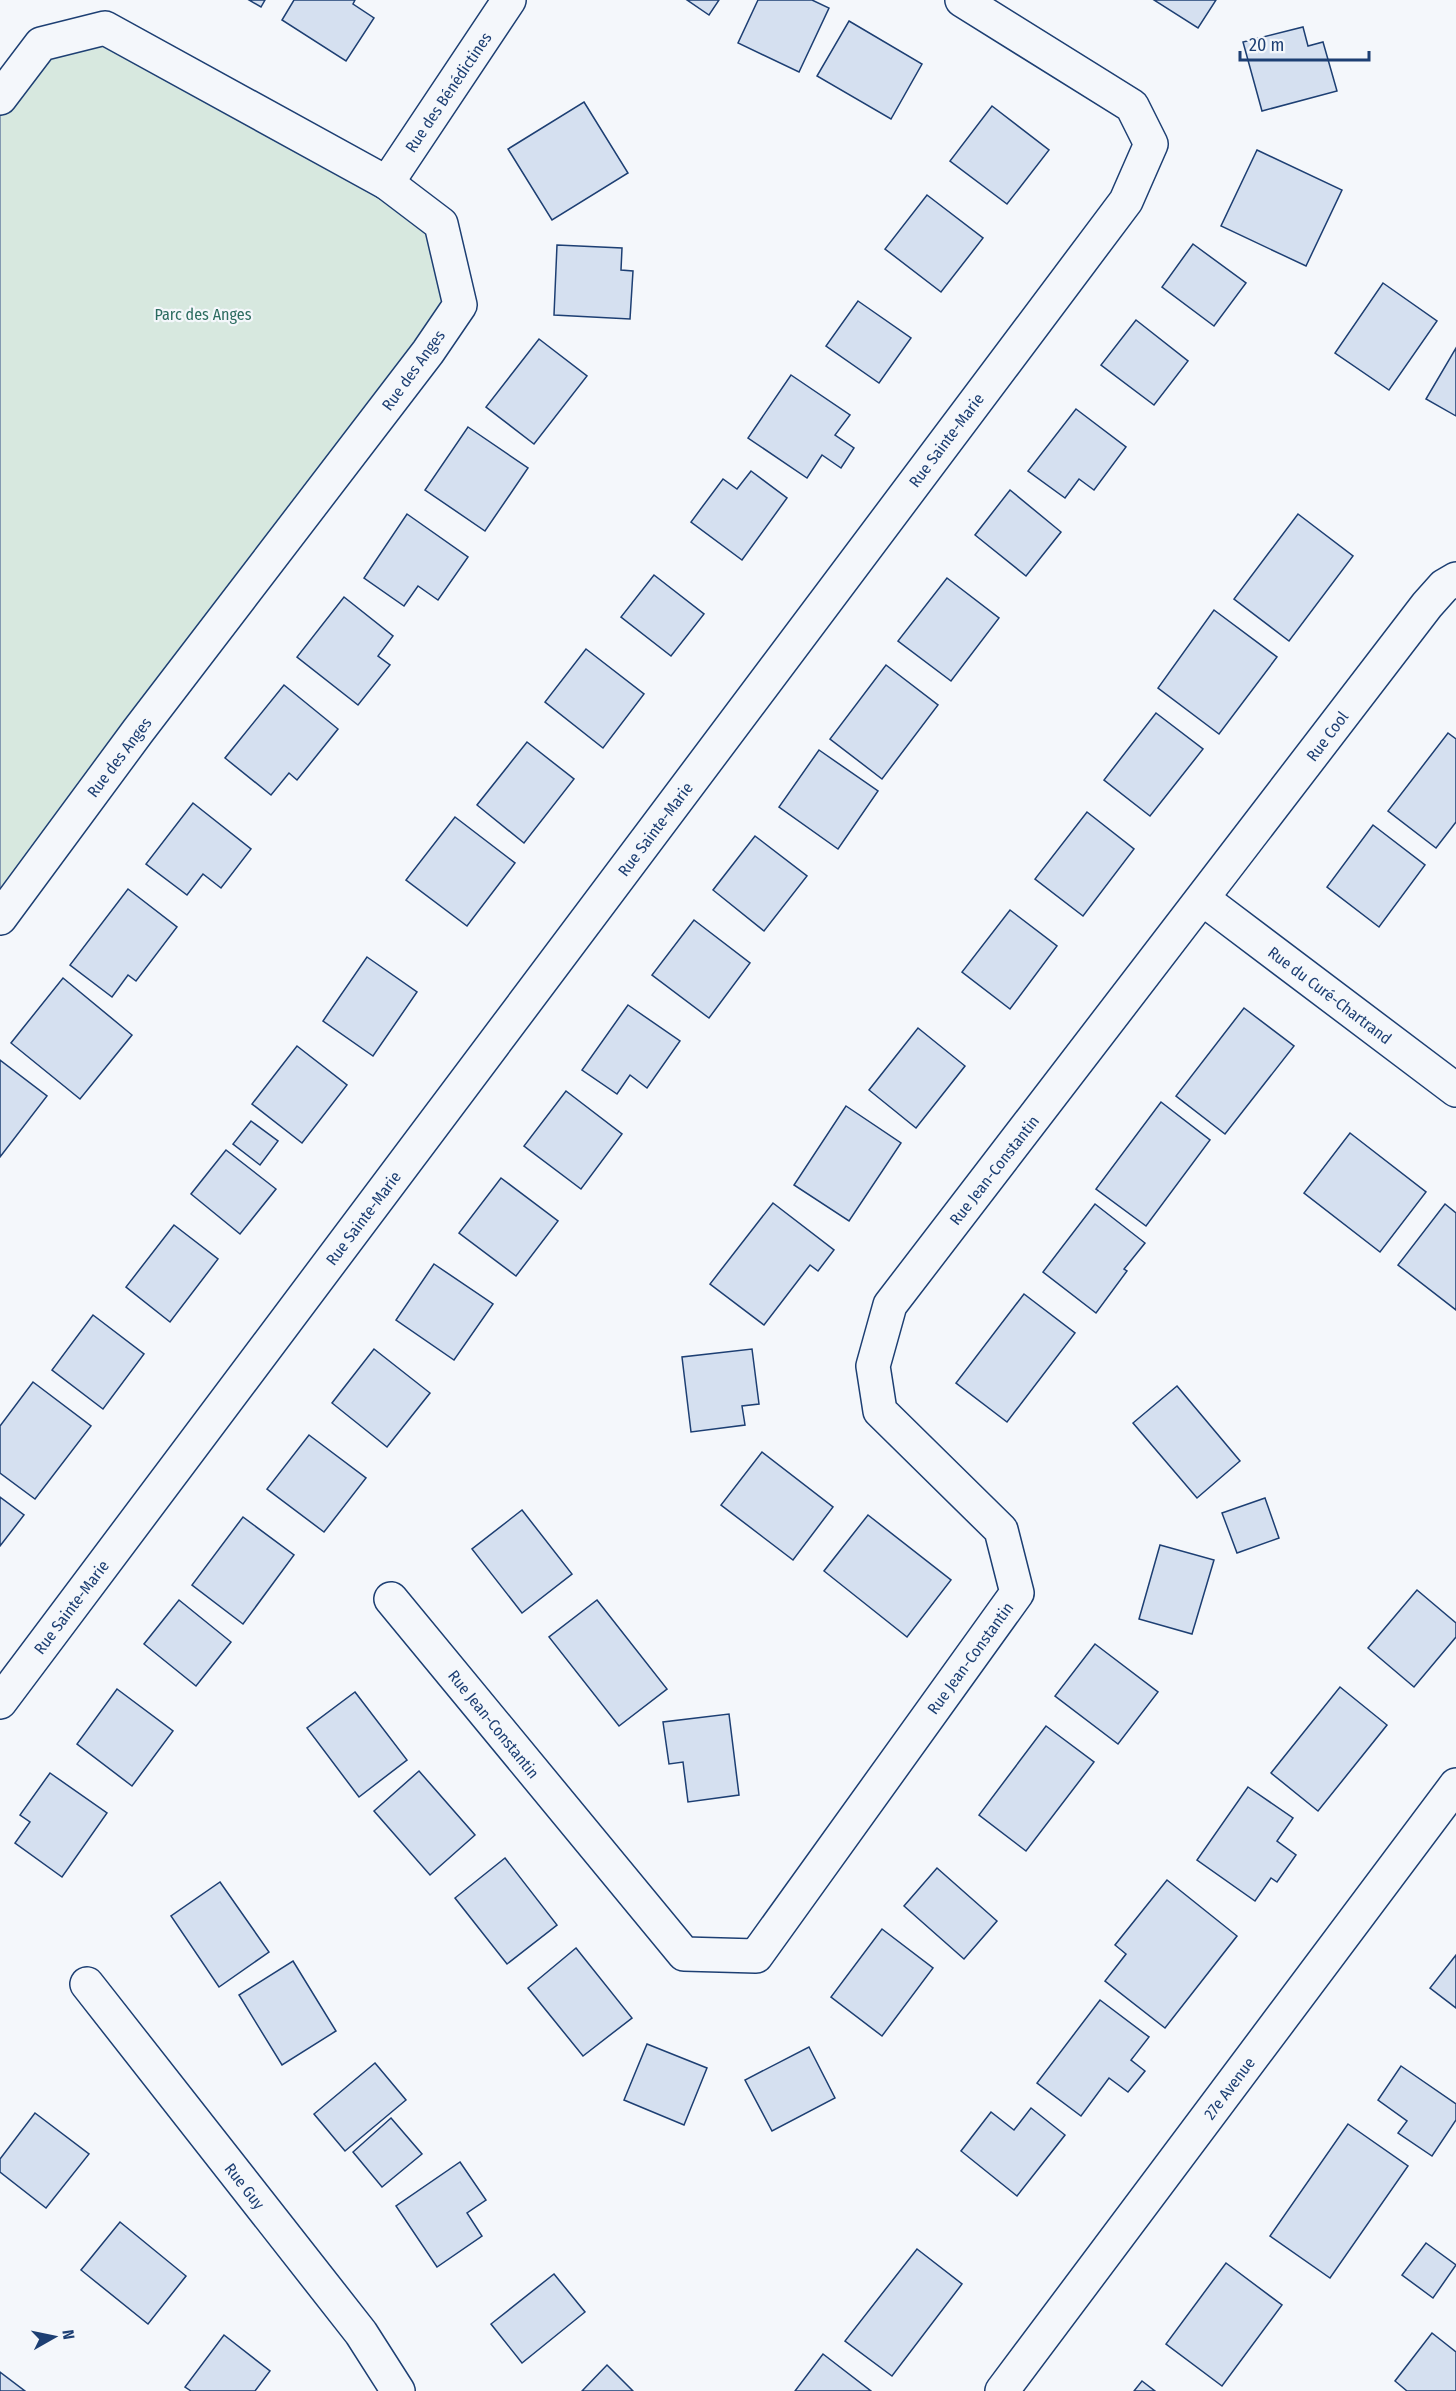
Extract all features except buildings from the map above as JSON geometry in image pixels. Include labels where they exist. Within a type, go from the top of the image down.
[{"type":"street","name":"Rue des Bénédictines","points":[[387,183],[510,0]]},
{"type":"street","name":"Rue Sainte-Marie","points":[[0,1702],[1126,201],[1151,144],[1132,106],[962,0]]},
{"type":"street","name":"Rue des Anges","points":[[0,98],[41,45],[105,28],[387,183],[441,224],[460,305],[428,352],[138,732],[0,918]]},
{"type":"street","name":"Rue Cool","points":[[1203,899],[1427,605],[1444,586],[1456,579]]},
{"type":"street","name":"Rue du Curé-Chartrand","points":[[1203,899],[1456,1090]]},
{"type":"street","name":"Rue Jean-Constantin","points":[[391,1599],[684,1954],[756,1956],[1017,1593],[1001,1530],[880,1411],[873,1366],[890,1305],[1203,899]]},
{"type":"street","name":"27e Avenue","points":[[1002,2391],[1456,1785]]},
{"type":"street","name":"Rue Guy","points":[[87,1984],[361,2333],[398,2391]]},
{"type":"green space","name":"Parc des Anges","points":[[105,28],[441,224],[460,305],[0,918],[0,98],[41,44]]}]
